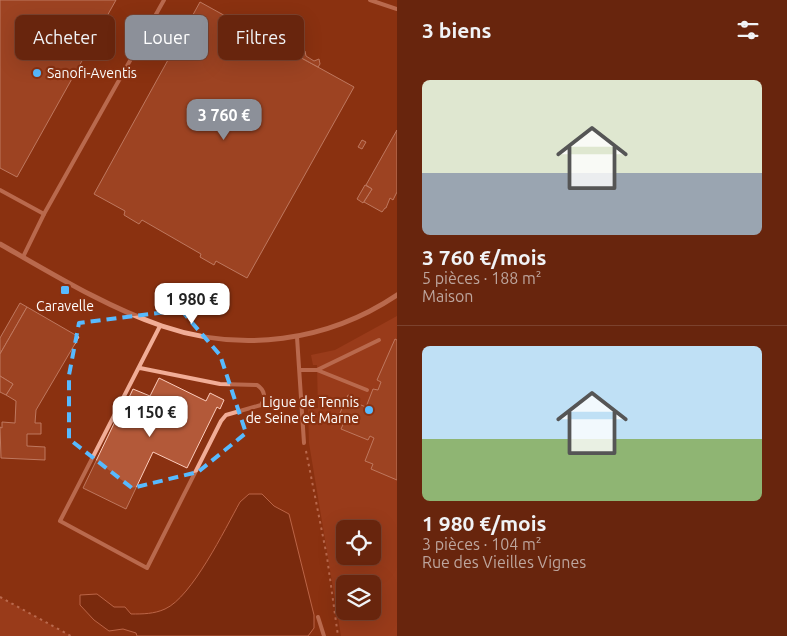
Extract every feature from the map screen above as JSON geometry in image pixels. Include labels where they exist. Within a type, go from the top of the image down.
[{"type":"street","points":[[0,244],[106,302],[160,326],[194,336],[227,340],[274,341],[297,337],[353,320],[397,295]]},
{"type":"lane","points":[[23,257],[44,214],[164,0]]},
{"type":"lane","points":[[370,0],[397,9]]},
{"type":"lane","points":[[0,190],[44,214]]},
{"type":"lane","points":[[140,368],[220,384],[257,385],[264,392],[264,400],[261,405],[226,415],[221,421],[147,568],[60,522],[160,326]]},
{"type":"lane","points":[[297,337],[301,370],[304,443]]},
{"type":"lane","points":[[317,370],[379,340]]},
{"type":"lane","points":[[301,370],[317,370],[367,390]]},
{"type":"lane","points":[[318,617],[324,636]]},
{"type":"path","points":[[304,443],[327,557],[338,636]]},
{"type":"path","points":[[0,596],[71,636]]},
{"type":"highlighted area","points":[[181,310],[220,355],[246,433],[198,472],[132,488],[69,439],[69,375],[79,323]]},
{"type":"shaded area","points":[[397,316],[397,636],[341,636],[338,620],[381,620],[381,575],[336,575],[336,606],[309,443],[308,409],[318,408],[317,365],[313,365],[311,355],[335,350]]},
{"type":"shaded area","points":[[249,494],[262,494],[274,506],[289,514],[314,615],[314,628],[308,636],[137,636],[136,633],[123,629],[109,631],[94,620],[80,605],[80,595],[97,594],[114,607],[125,607],[131,614],[153,613],[165,609],[186,591],[197,577],[240,502]]},
{"type":"shaded area","points":[[0,597],[71,636],[0,636]]},
{"type":"building","name":"Sanofi-Aventis","points":[[0,0],[116,0],[108,15],[15,15],[15,60],[82,60],[17,177],[0,168]]},
{"type":"building","points":[[200,2],[224,15],[218,15],[218,60],[304,59],[354,87],[247,278],[216,261],[214,265],[200,257],[201,254],[142,220],[139,224],[124,215],[125,211],[94,194],[168,60],[208,60],[208,15],[193,15]]},
{"type":"building","points":[[304,51],[306,56],[314,61],[319,59],[320,64],[318,67],[304,59]]},
{"type":"building","points":[[397,130],[397,192],[393,200],[390,198],[382,212],[364,202],[372,189],[366,185]]},
{"type":"building","points":[[362,140],[366,142],[362,149],[358,147]]},
{"type":"building","points":[[365,185],[372,189],[363,203],[357,199]]},
{"type":"building","points":[[20,303],[27,307],[0,354],[0,338]]},
{"type":"building","points":[[27,307],[79,337],[36,410],[35,423],[41,423],[41,434],[27,434],[27,446],[45,447],[45,460],[1,458],[0,427],[2,428],[2,422],[15,423],[16,401],[6,395],[13,384],[0,376],[0,354]]},
{"type":"building","name":"Ligue de Tennis de Seine et Marne","points":[[395,339],[397,340],[397,480],[371,469],[373,464],[365,461],[374,438],[370,436],[368,440],[341,429],[347,416],[340,413],[348,395],[358,399],[356,403],[366,407],[373,389],[378,390],[381,382],[377,380]]},
{"type":"building","points":[[0,376],[13,384],[6,395],[0,392]]},
{"type":"building","points":[[159,378],[206,401],[210,393],[224,400],[220,409],[217,407],[187,468],[153,452],[126,509],[83,488],[122,407],[124,408],[133,389],[150,396]]},
{"type":"place","name":"Sanofi-Aventis","points":[[37,73]]},
{"type":"place","name":"Caravelle","points":[[65,290]]},
{"type":"place","name":"Ligue de Tennis de Seine et Marne","points":[[369,410]]}]
